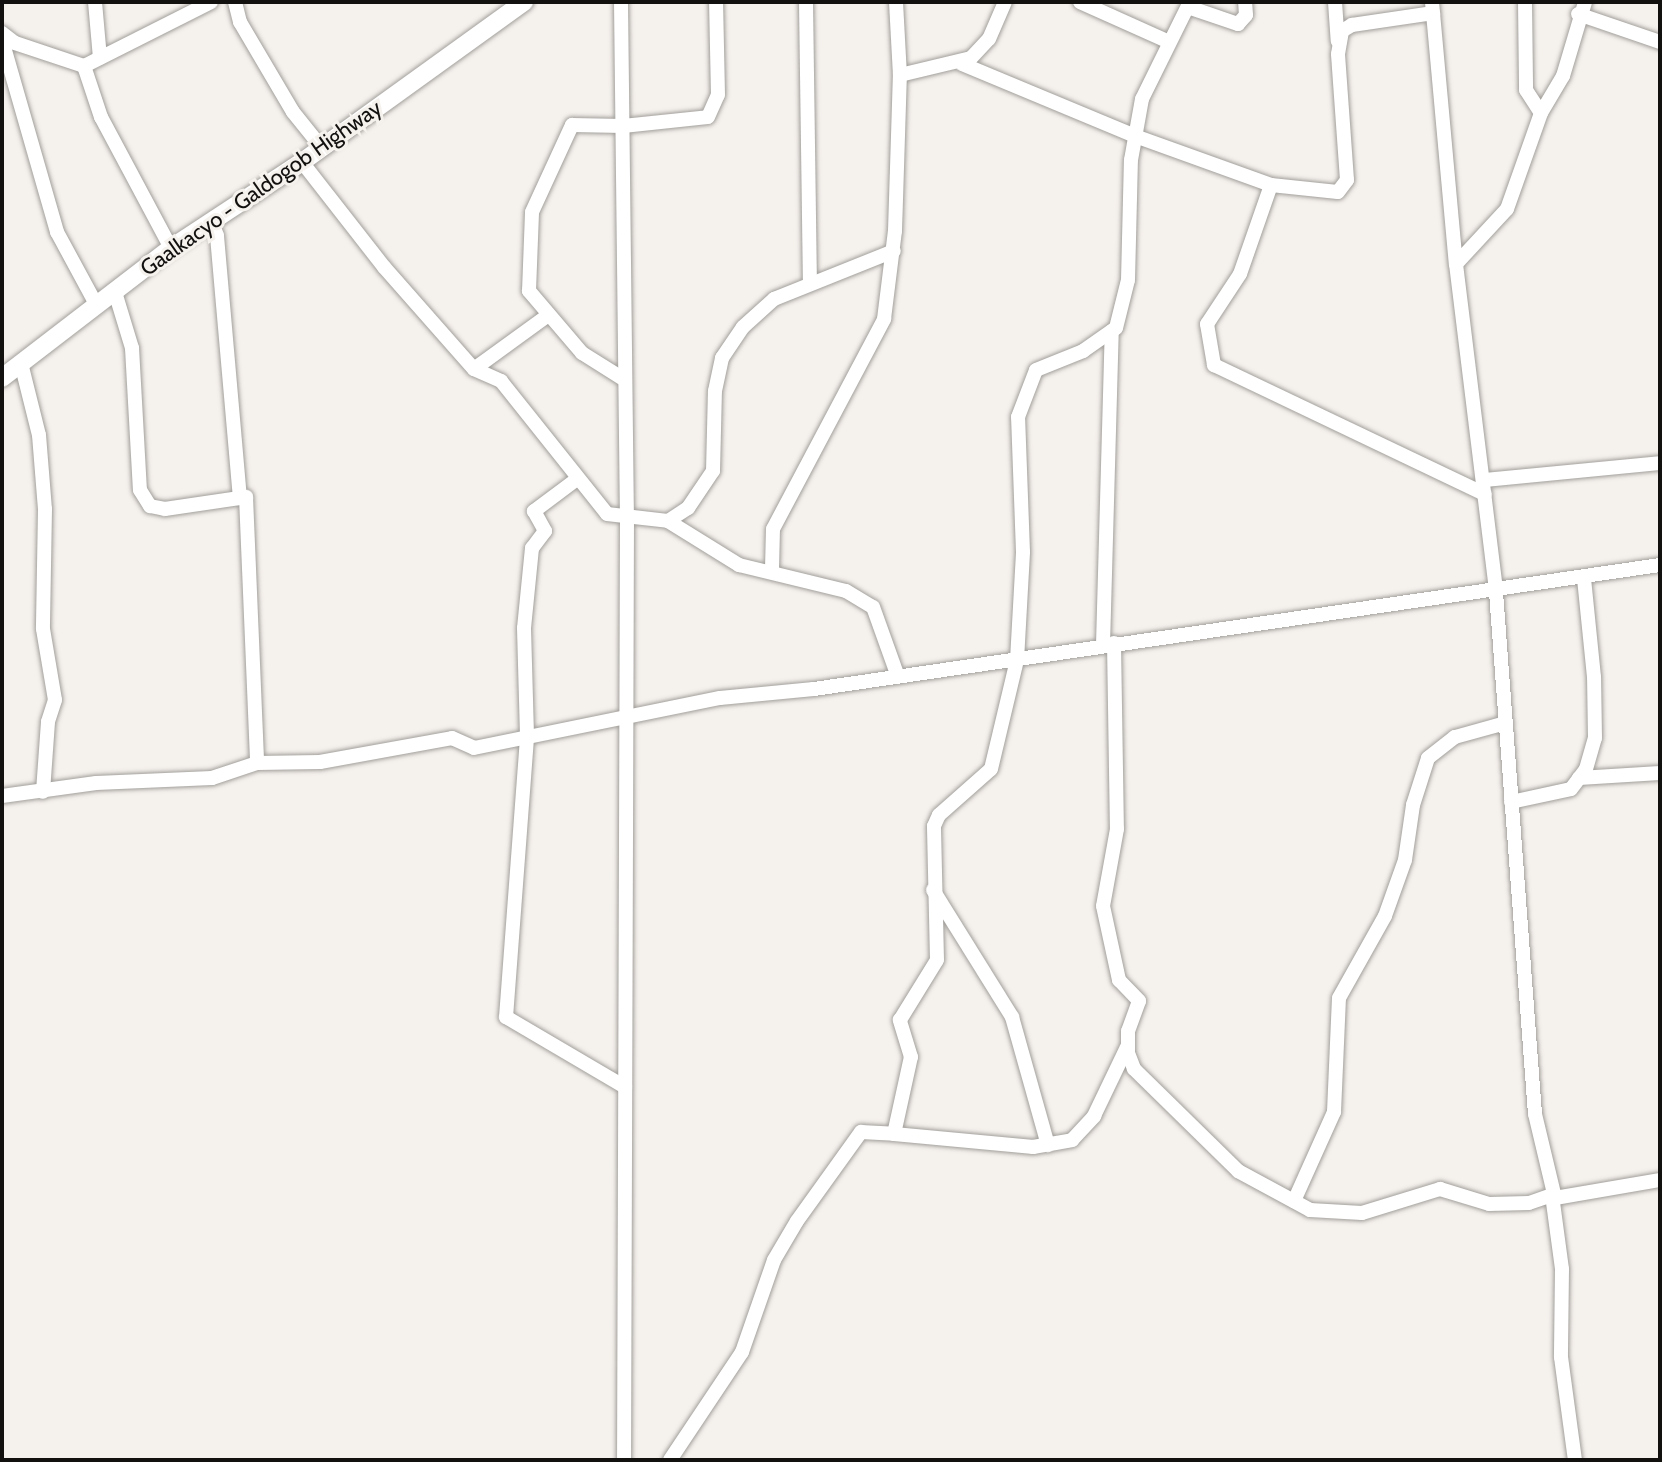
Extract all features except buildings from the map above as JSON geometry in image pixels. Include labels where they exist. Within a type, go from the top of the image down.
[{"type":"street","points":[[95,2],[100,58]]},
{"type":"street","points":[[2,33],[15,43],[84,66],[211,2]]},
{"type":"street","points":[[235,2],[240,22],[293,112],[322,148]]},
{"type":"street","name":"Gaalkacyo - Galdogob Highway","points":[[2,378],[171,248],[302,162],[524,2]]},
{"type":"street","points":[[621,2],[627,519],[624,1460]]},
{"type":"street","points":[[625,380],[582,353],[547,316],[529,291],[528,251],[532,212],[559,145],[572,125],[691,122],[715,109],[716,2]]},
{"type":"street","points":[[806,2],[810,281]]},
{"type":"street","points":[[772,569],[773,529],[875,343],[884,319],[894,251],[900,75],[896,2]]},
{"type":"street","points":[[900,75],[962,64],[980,52],[1005,2]]},
{"type":"street","points":[[1080,2],[1167,41]]},
{"type":"street","points":[[670,1460],[742,1352],[782,1244],[861,1132],[1048,1145],[1072,1140],[1094,1116],[1128,1047],[1139,1001],[1119,980],[1103,906],[1117,829],[1109,644],[1112,331],[1128,280],[1135,136],[1142,99],[1167,41],[1189,5],[1238,24],[1246,15],[1245,2]]},
{"type":"street","points":[[962,64],[1135,136],[1271,185],[1344,189],[1335,2]]},
{"type":"street","points":[[1525,2],[1526,90],[1541,113]]},
{"type":"street","points":[[1338,41],[1352,25],[1433,8],[1456,264],[1496,592],[1531,1086],[1552,1195],[1562,1269],[1561,1357],[1575,1460]]},
{"type":"street","points":[[1456,264],[1507,209],[1541,113],[1563,76],[1582,8],[1660,42]]},
{"type":"street","points":[[2,40],[57,232],[97,306]]},
{"type":"street","points":[[84,66],[101,117],[171,248]]},
{"type":"street","points":[[302,162],[384,267],[474,369],[501,381],[607,514],[627,519],[668,521],[739,565],[772,569],[846,591],[873,607],[897,674]]},
{"type":"street","points":[[1271,185],[1240,274],[1207,324],[1214,365],[1484,487],[1660,463]]},
{"type":"street","points":[[212,222],[217,236],[240,498]]},
{"type":"street","points":[[668,521],[688,508],[713,471],[715,391],[722,358],[743,327],[774,299],[810,281],[894,251]]},
{"type":"street","points":[[115,292],[132,348],[140,490],[150,506],[165,509],[246,497],[251,544],[257,763]]},
{"type":"street","points":[[474,369],[547,316]]},
{"type":"street","points":[[894,1134],[911,1057],[900,1020],[937,960],[933,890],[934,826],[939,815],[991,769],[1017,660],[1023,552],[1018,417],[1029,380],[1036,370],[1083,351],[1112,331]]},
{"type":"street","points":[[21,363],[39,435],[45,509],[43,629],[55,700],[48,722],[43,792]]},
{"type":"street","points":[[577,479],[534,511],[545,531],[532,548],[524,628],[527,738],[506,1017],[625,1087]]},
{"type":"street","points":[[2,796],[96,783],[212,778],[257,763],[320,762],[452,738],[474,748],[625,717],[897,674],[1017,660],[1109,644],[1496,592],[1660,565]]},
{"type":"street","points":[[1511,802],[1571,789],[1579,778],[1595,738],[1584,579]]},
{"type":"street","points":[[1294,1201],[1334,1112],[1339,998],[1385,916],[1405,860],[1413,805],[1428,758],[1455,737],[1505,723]]},
{"type":"street","points":[[1579,778],[1660,773]]},
{"type":"street","points":[[933,890],[1012,1017],[1048,1145]]},
{"type":"street","points":[[1128,1047],[1134,1069],[1167,1097],[1202,1140],[1238,1171],[1294,1201],[1342,1214],[1440,1189],[1489,1204],[1529,1203],[1552,1195],[1660,1180]]}]
